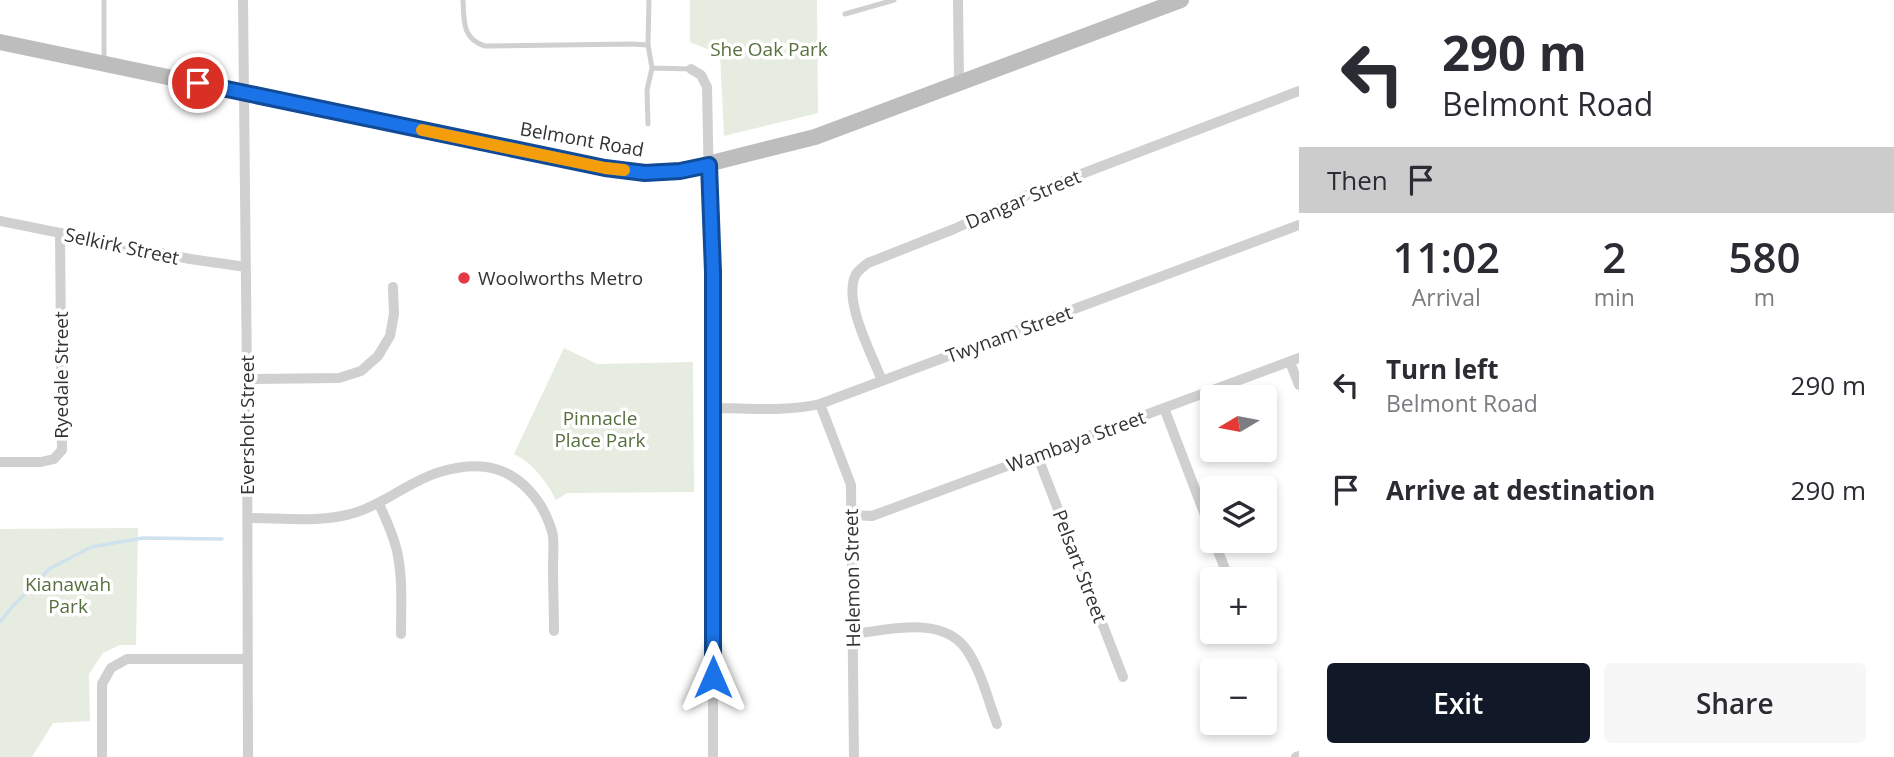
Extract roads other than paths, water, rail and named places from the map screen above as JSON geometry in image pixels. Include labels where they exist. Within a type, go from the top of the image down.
[{"type":"main road","name":"Belmont Road","points":[[0,42],[605,168],[645,173],[680,171],[709,165],[815,137],[1181,0]]},
{"type":"street","name":"Eversholt Street","points":[[243,0],[248,757]]},
{"type":"street","points":[[958,0],[959,83]]},
{"type":"street","points":[[691,69],[701,75],[707,87],[713,272],[713,757]]},
{"type":"street","name":"Dangar Street","points":[[882,381],[852,304],[851,288],[857,272],[868,263],[954,229],[1034,192],[1299,91]]},
{"type":"street","name":"Selkirk Street","points":[[0,221],[190,260],[246,267]]},
{"type":"street","name":"Twynam Street","points":[[713,408],[789,408],[820,404],[1299,225]]},
{"type":"street","name":"Ryedale Street","points":[[0,462],[41,462],[54,459],[62,450],[60,233]]},
{"type":"street","points":[[247,379],[339,378],[360,371],[378,356],[390,336],[394,314],[393,287]]},
{"type":"street","points":[[1294,360],[1299,385]]},
{"type":"street","name":"Wambaya Street","points":[[851,515],[872,516],[1294,360]]},
{"type":"street","name":"Helemon Street","points":[[820,404],[851,485],[853,757]]},
{"type":"street","points":[[1164,408],[1200,502]]},
{"type":"street","name":"Pelsart Street","points":[[1037,455],[1124,677]]},
{"type":"street","points":[[248,518],[331,518],[353,514],[379,504],[439,472],[467,466],[505,471],[523,483],[536,499],[552,534],[554,631]]},
{"type":"street","points":[[379,504],[392,533],[401,572],[401,634]]},
{"type":"street","points":[[853,634],[914,628],[936,629],[949,633],[965,647],[975,665],[997,724]]},
{"type":"street","points":[[102,757],[102,684],[111,668],[127,659],[248,659]]},
{"type":"lane","points":[[104,0],[104,63]]},
{"type":"lane","points":[[463,0],[467,34],[475,44],[648,46]]},
{"type":"lane","points":[[648,124],[647,90],[652,68],[648,46],[649,0]]},
{"type":"lane","points":[[845,13],[894,0]]},
{"type":"lane","points":[[652,68],[691,69]]},
{"type":"waterway","points":[[0,622],[49,569],[91,547],[143,538],[222,539]]},
{"type":"place","name":"Woolworths Metro","points":[[464,278]]},
{"type":"park label","name":"She Oak Park","points":[[769,49]]},
{"type":"park label","name":"Pinnacle Place Park","points":[[600,429]]},
{"type":"park label","name":"Kianawah Park","points":[[68,595]]}]
